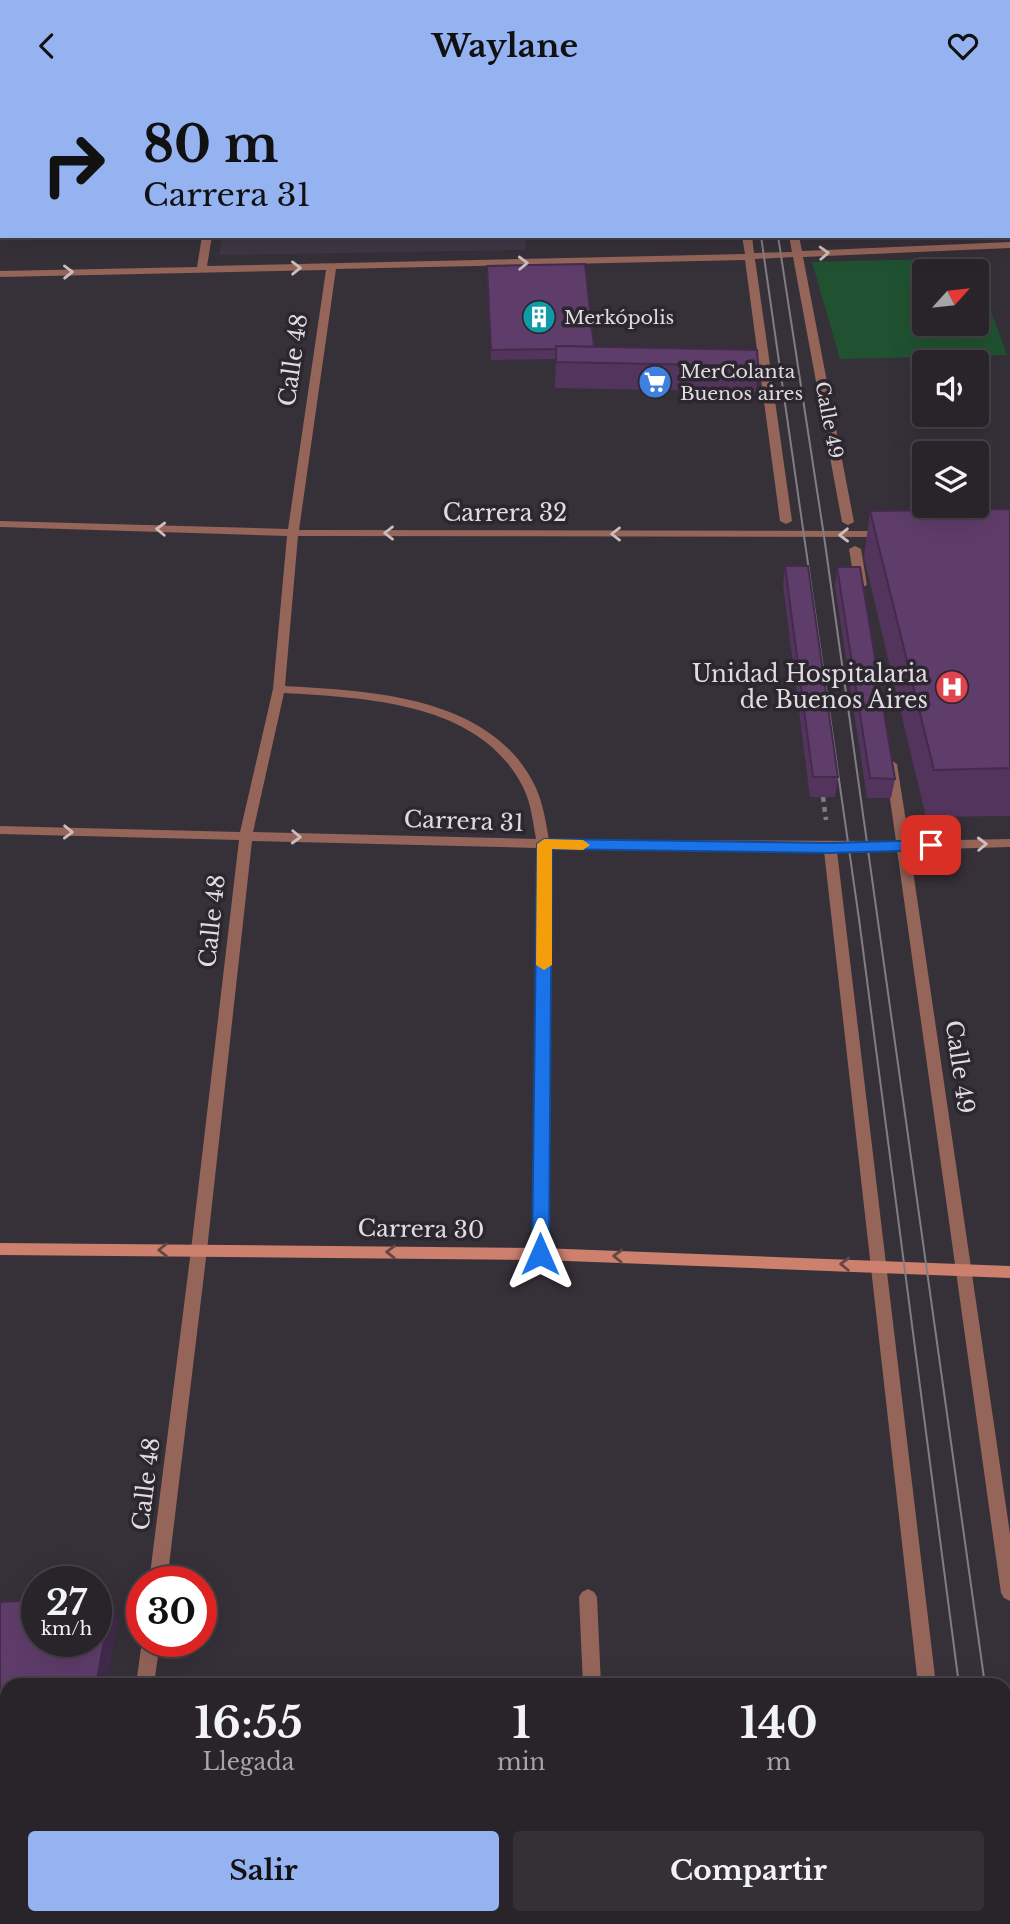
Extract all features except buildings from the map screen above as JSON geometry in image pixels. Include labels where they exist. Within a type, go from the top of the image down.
[{"type":"street","points":[[202,269],[207,238]]},
{"type":"street","points":[[747,238],[786,521]]},
{"type":"street","name":"Calle 49","points":[[794,238],[848,522]]},
{"type":"street","points":[[0,274],[750,256],[1010,244]]},
{"type":"street","name":"Calle 48","points":[[160,1566],[200,1250],[246,835],[279,689],[293,533],[331,268]]},
{"type":"street","name":"Carrera 32","points":[[0,524],[293,533],[830,536],[904,533]]},
{"type":"street","points":[[855,549],[864,603]]},
{"type":"street","points":[[279,689],[364,694],[417,706],[462,721],[504,750],[528,785],[544,844],[540,1254]]},
{"type":"street","name":"Calle 49","points":[[889,752],[905,846],[962,1269],[1010,1593]]},
{"type":"street","name":"Carrera 31","points":[[0,830],[544,844],[830,848],[1010,843]]},
{"type":"street","points":[[830,848],[926,1678]]},
{"type":"street","name":"Carrera 30","points":[[0,1249],[540,1254],[1010,1272]]},
{"type":"street","points":[[589,1597],[592,1678]]},
{"type":"street","points":[[146,1678],[149,1657]]},
{"type":"shaded area","points":[[222,238],[525,238],[526,250],[219,255]]},
{"type":"green space","points":[[912,259],[912,336],[989,336],[989,306],[1007,355],[989,355],[989,350],[912,350],[912,357],[840,359],[812,262]]},
{"type":"tram line","points":[[761,238],[859,919],[958,1678]]},
{"type":"tram line","points":[[778,238],[824,536],[984,1678]]},
{"type":"slow traffic","points":[[544,965],[544,844],[583,845]]},
{"type":"place","name":"Merkópolis","points":[[539,317]]},
{"type":"place","name":"MerColanta Buenos aires","points":[[655,382]]},
{"type":"place","name":"Unidad Hospitalaria de Buenos Aires","points":[[952,687]]},
{"type":"route","points":[[540,1254],[544,844],[830,848],[931,845]]}]
